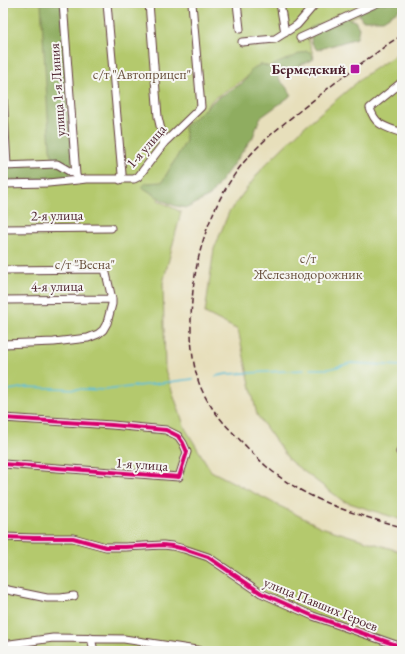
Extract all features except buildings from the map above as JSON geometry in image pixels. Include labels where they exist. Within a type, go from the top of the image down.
[{"type":"street","name":"улица 1-я Линия","points":[[63,3],[77,178]]},
{"type":"street","points":[[107,3],[122,174],[120,180]]},
{"type":"street","points":[[149,3],[158,117],[164,143]]},
{"type":"street","name":"1-я улица","points":[[3,184],[48,183],[77,178],[120,180],[134,179],[138,177],[164,143],[201,107],[192,3]]},
{"type":"street","points":[[237,3],[240,29]]},
{"type":"street","points":[[280,3],[285,33]]},
{"type":"street","points":[[242,42],[275,39],[296,25],[316,3]]},
{"type":"street","points":[[300,38],[377,3]]},
{"type":"street","points":[[402,82],[370,108],[373,117],[382,126],[402,134]]},
{"type":"street","points":[[3,94],[5,166],[57,164],[77,178]]},
{"type":"street","name":"2-я улица","points":[[3,229],[111,228]]},
{"type":"street","points":[[3,270],[105,269],[112,299],[107,323],[103,330],[98,334],[88,338],[54,342],[3,344]]},
{"type":"street","name":"4-я улица","points":[[3,300],[112,299]]},
{"type":"street","name":"1-я улица","points":[[3,418],[166,430],[178,436],[184,443],[187,452],[179,477],[3,464]]},
{"type":"street","name":"улица Павших Героев","points":[[3,537],[73,538],[106,546],[168,546],[184,549],[208,557],[261,594],[313,616],[402,647]]},
{"type":"street","points":[[3,589],[47,598],[74,596]]},
{"type":"street","points":[[3,645],[54,638],[91,638],[124,639],[203,651]]},
{"type":"street","points":[[91,638],[94,651]]},
{"type":"green space","points":[[3,3],[382,3],[308,39],[314,57],[275,74],[256,72],[214,98],[184,132],[195,141],[158,200],[181,212],[163,283],[165,370],[185,428],[211,471],[321,527],[402,552],[402,651],[3,651]]},
{"type":"green space","points":[[41,3],[62,3],[73,166],[67,168],[73,175],[73,178],[3,180],[3,166],[50,165],[54,160],[50,149]]},
{"type":"green space","points":[[370,3],[402,3],[402,8],[383,20],[362,20],[358,12]]},
{"type":"green space","points":[[341,16],[355,21],[359,28],[357,38],[317,50],[311,42],[312,35],[310,28]]},
{"type":"green space","points":[[306,51],[310,52],[314,59],[289,70],[281,68],[274,70],[291,94],[260,118],[253,137],[210,196],[187,208],[175,206],[162,200],[142,187],[146,183],[162,182],[186,141],[184,127],[216,99],[244,82],[252,69],[262,64],[269,67]]},
{"type":"green space","name":"с/т Железнодорожник","points":[[402,51],[402,520],[343,501],[290,461],[257,415],[238,330],[205,313],[214,249],[229,212],[264,166],[305,126],[368,73]]},
{"type":"waterway","points":[[311,369],[329,369],[351,363],[402,366]]},
{"type":"waterway","points":[[216,376],[227,374],[304,370]]},
{"type":"waterway","points":[[3,391],[26,387],[105,390],[193,379]]},
{"type":"railway","points":[[402,36],[348,73],[288,120],[258,147],[240,167],[222,195],[203,241],[195,274],[191,325],[193,360],[199,383],[206,399],[221,420],[263,463],[281,478],[313,497],[348,511],[402,527]]},
{"type":"cycle path","points":[[3,418],[166,430],[178,436],[187,452],[179,477],[3,464]]},
{"type":"cycle path","points":[[3,537],[73,538],[106,547],[163,545],[184,549],[208,557],[261,593],[313,616],[402,647]]},
{"type":"place","name":"Бермедский","points":[[355,69]]},
{"type":"park label","name":"с/т \"Автоприцеп\"","points":[[142,74]]},
{"type":"park label","name":"с/т \"Весна\"","points":[[85,264]]}]
